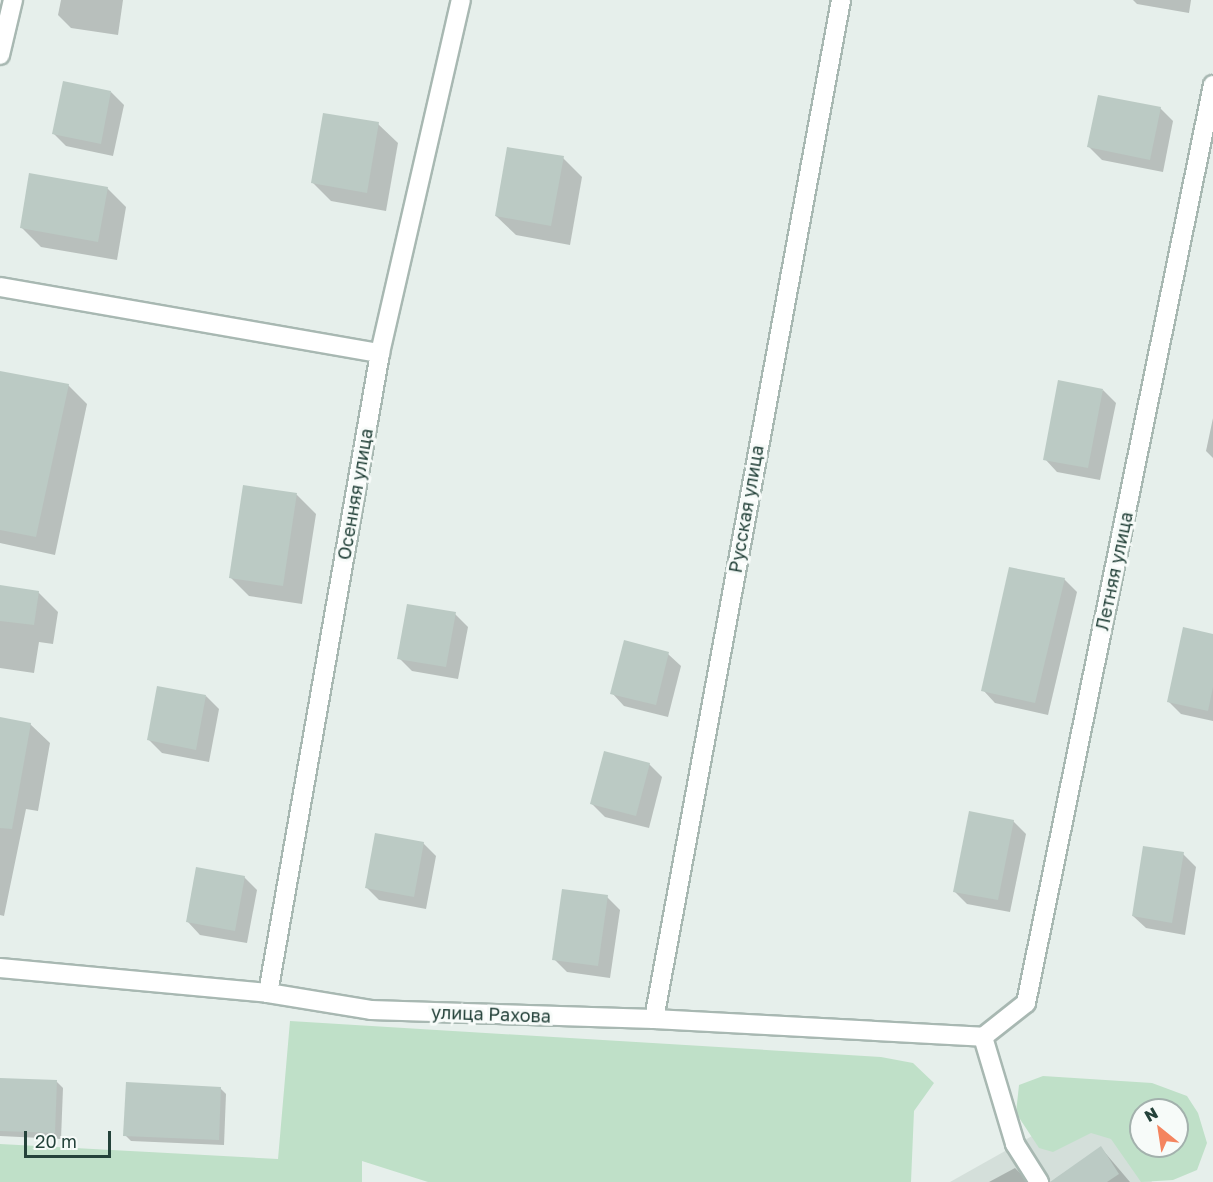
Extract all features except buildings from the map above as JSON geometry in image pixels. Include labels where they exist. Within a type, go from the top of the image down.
[{"type":"street","points":[[0,55],[13,0]]},
{"type":"street","name":"Осенняя улица","points":[[268,993],[380,353],[461,0]]},
{"type":"street","name":"Русская улица","points":[[654,1019],[841,0]]},
{"type":"street","name":"Летняя улица","points":[[983,1037],[1026,1003],[1213,85]]},
{"type":"street","points":[[0,287],[380,353]]},
{"type":"street","name":"улица Рахова","points":[[0,968],[268,993],[371,1010],[654,1019],[983,1037]]},
{"type":"street","points":[[983,1037],[1015,1144],[1039,1182]]},
{"type":"shaded area","points":[[1098,1099],[1129,1147],[1129,1158],[1136,1158],[1152,1182],[950,1182]]},
{"type":"green space","points":[[290,1021],[881,1057],[913,1063],[934,1083],[914,1111],[911,1182],[428,1182],[362,1161],[362,1182],[0,1182],[0,1144],[278,1159]]},
{"type":"green space","points":[[1043,1076],[1152,1083],[1188,1098],[1129,1098],[1129,1158],[1189,1158],[1189,1099],[1198,1113],[1207,1143],[1197,1170],[1173,1180],[1141,1182],[1111,1139],[1091,1133],[1053,1152],[1039,1148],[1016,1113],[1019,1085]]}]
